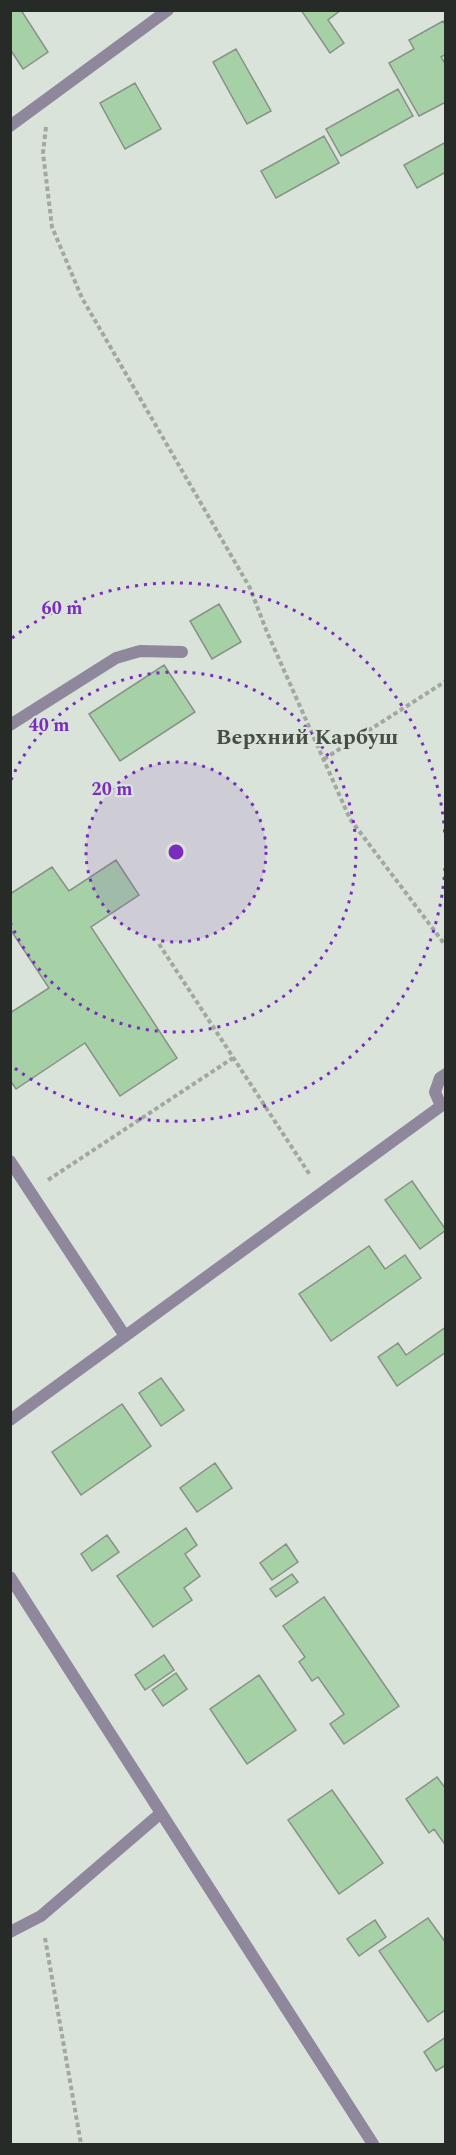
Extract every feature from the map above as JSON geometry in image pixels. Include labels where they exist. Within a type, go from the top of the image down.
[{"type":"street","points":[[10,126],[168,10]]},
{"type":"street","points":[[10,724],[116,658],[140,651],[182,652]]},
{"type":"street","points":[[10,1420],[322,1193],[443,1110],[435,1092],[440,1078],[446,1074]]},
{"type":"street","points":[[10,1161],[125,1336]]},
{"type":"street","points":[[10,1577],[373,2145]]},
{"type":"street","points":[[10,1932],[41,1916],[161,1812]]},
{"type":"path","points":[[49,98],[43,153],[52,227],[82,298],[250,588],[267,632],[350,819],[446,946]]},
{"type":"path","points":[[324,759],[446,681]]},
{"type":"path","points":[[159,944],[322,1193]]},
{"type":"path","points":[[31,1192],[233,1058]]},
{"type":"path","points":[[41,1916],[81,2145]]},
{"type":"building","points":[[10,10],[21,10],[48,52],[23,69],[10,49]]},
{"type":"building","points":[[301,10],[341,10],[328,20],[344,43],[330,53]]},
{"type":"building","points":[[443,21],[446,26],[446,54],[441,57],[446,65],[446,102],[419,116],[389,63],[414,49],[409,40]]},
{"type":"building","points":[[236,49],[271,111],[247,124],[213,62]]},
{"type":"building","points":[[135,83],[161,129],[125,149],[100,103]]},
{"type":"building","points":[[398,89],[413,116],[341,156],[326,129]]},
{"type":"building","points":[[324,136],[339,163],[276,198],[261,171]]},
{"type":"building","points":[[446,142],[446,172],[417,188],[404,165]]},
{"type":"building","points":[[219,604],[241,642],[212,659],[190,621]]},
{"type":"building","points":[[164,665],[195,712],[120,761],[89,714]]},
{"type":"building","points":[[116,860],[139,895],[91,927],[177,1058],[120,1096],[85,1043],[16,1089],[10,1080],[10,1013],[49,988],[10,929],[10,894],[52,867],[69,891]]},
{"type":"building","points":[[412,1181],[446,1230],[420,1249],[385,1200]]},
{"type":"building","points":[[369,1246],[385,1269],[405,1255],[421,1278],[331,1341],[299,1294]]},
{"type":"building","points":[[446,1327],[446,1352],[397,1386],[378,1357],[398,1343],[406,1355]]},
{"type":"building","points":[[161,1378],[184,1410],[161,1426],[139,1393]]},
{"type":"building","points":[[122,1404],[151,1446],[81,1495],[52,1452]]},
{"type":"building","points":[[215,1463],[232,1488],[197,1512],[180,1488]]},
{"type":"building","points":[[186,1528],[197,1545],[185,1554],[200,1576],[184,1588],[192,1600],[153,1627],[117,1576]]},
{"type":"building","points":[[107,1535],[119,1552],[92,1571],[81,1554]]},
{"type":"building","points":[[286,1544],[298,1562],[272,1580],[260,1563]]},
{"type":"building","points":[[292,1574],[298,1582],[276,1597],[270,1589]]},
{"type":"building","points":[[324,1597],[399,1706],[344,1744],[330,1724],[344,1714],[318,1677],[312,1681],[299,1662],[305,1657],[283,1626]]},
{"type":"building","points":[[164,1655],[174,1670],[145,1690],[135,1675]]},
{"type":"building","points":[[176,1673],[187,1689],[163,1706],[152,1690]]},
{"type":"building","points":[[259,1675],[296,1730],[247,1764],[210,1709]]},
{"type":"building","points":[[437,1777],[446,1789],[446,1846],[434,1829],[429,1833],[406,1799]]},
{"type":"building","points":[[332,1790],[383,1863],[339,1894],[288,1820]]},
{"type":"building","points":[[428,1918],[446,1943],[446,2013],[444,2011],[428,2022],[379,1951]]},
{"type":"building","points":[[375,1920],[386,1937],[359,1956],[347,1939]]},
{"type":"building","points":[[446,2037],[446,2065],[436,2071],[424,2052]]},
{"type":"district","name":"Верхний Карбуш","points":[[307,737]]}]
